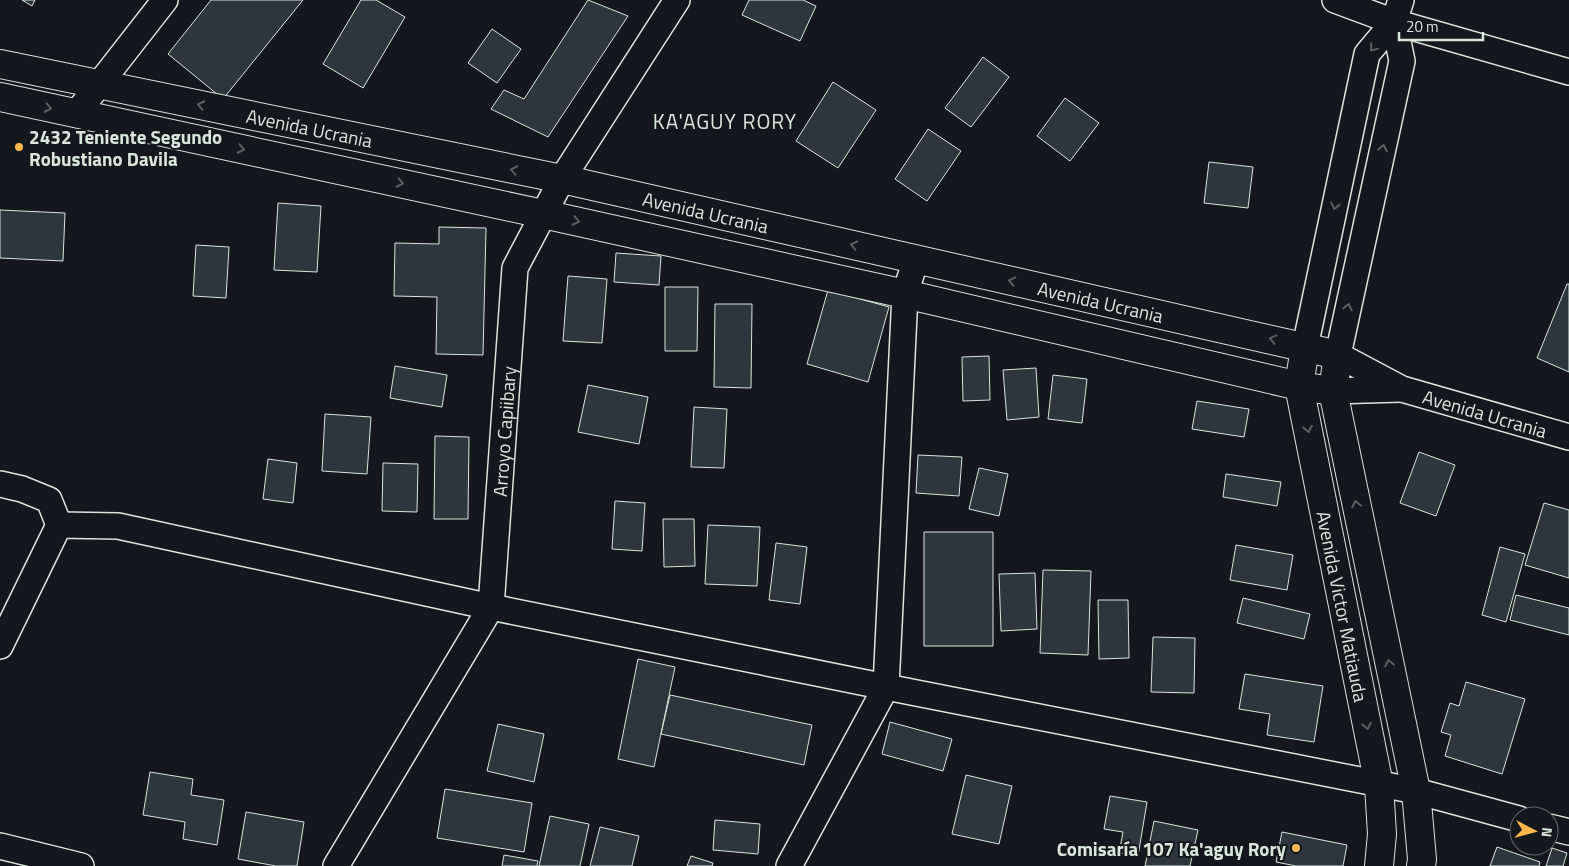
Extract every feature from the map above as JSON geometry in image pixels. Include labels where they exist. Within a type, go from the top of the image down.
[{"type":"main road","name":"Avenida Ucrania","points":[[0,64],[562,180],[1338,354]]},
{"type":"main road","name":"Avenida Ucrania","points":[[0,98],[543,214],[905,294],[1299,386],[1333,391]]},
{"type":"main road","name":"Avenida Victor Matiauda","points":[[1305,346],[1299,386],[1379,785],[1382,834],[1379,866]]},
{"type":"main road","name":"Avenida Victor Matiauda","points":[[1338,354],[1333,391],[1416,791],[1421,866]]},
{"type":"street","points":[[76,114],[165,0]]},
{"type":"street","name":"Arroyo Capiibary","points":[[336,866],[491,607],[514,268],[562,180],[677,0]]},
{"type":"street","points":[[1334,0],[1398,11],[1569,72]]},
{"type":"street","points":[[1305,346],[1367,54],[1398,11]]},
{"type":"street","points":[[1338,354],[1402,61],[1398,11]]},
{"type":"street","points":[[789,866],[886,687],[905,294],[916,259]]},
{"type":"street","name":"Avenida Ucrania","points":[[1338,354],[1402,389],[1569,437]]},
{"type":"street","name":"Avenida Ucrania","points":[[1333,391],[1402,389]]},
{"type":"street","points":[[0,484],[22,489],[49,500],[59,525],[0,646]]},
{"type":"street","points":[[59,525],[118,526],[491,607],[1416,791],[1509,816]]},
{"type":"street","points":[[0,846],[81,866]]},
{"type":"building","points":[[22,0],[35,0],[32,6]]},
{"type":"building","points":[[211,0],[303,0],[223,99],[168,54]]},
{"type":"building","points":[[361,0],[376,0],[405,17],[363,88],[323,64]]},
{"type":"building","points":[[588,0],[628,16],[548,137],[491,109],[504,90],[524,99]]},
{"type":"building","points":[[749,0],[803,0],[816,6],[800,41],[742,15]]},
{"type":"building","points":[[492,29],[521,49],[497,83],[468,63]]},
{"type":"building","points":[[983,57],[1009,77],[971,127],[945,108]]},
{"type":"building","points":[[833,82],[876,110],[838,168],[796,141]]},
{"type":"building","points":[[1065,98],[1099,123],[1070,161],[1037,136]]},
{"type":"building","points":[[928,129],[961,151],[927,201],[895,179]]},
{"type":"building","points":[[1209,162],[1253,167],[1248,208],[1204,203]]},
{"type":"building","points":[[278,203],[321,206],[317,272],[274,270]]},
{"type":"building","points":[[0,210],[65,213],[63,261],[0,258]]},
{"type":"building","points":[[439,227],[486,228],[483,355],[436,354],[437,297],[394,296],[395,243],[439,244]]},
{"type":"building","points":[[196,245],[229,247],[226,298],[193,296]]},
{"type":"building","points":[[616,253],[661,256],[659,285],[614,282]]},
{"type":"building","points":[[568,276],[607,279],[602,343],[563,341]]},
{"type":"building","points":[[1567,284],[1569,284],[1569,372],[1537,358]]},
{"type":"building","points":[[665,287],[698,287],[697,351],[665,351]]},
{"type":"building","points":[[828,290],[889,307],[868,382],[807,364]]},
{"type":"building","points":[[715,304],[752,304],[751,388],[714,387]]},
{"type":"building","points":[[989,356],[990,400],[963,401],[962,357]]},
{"type":"building","points":[[395,366],[447,375],[442,407],[390,398]]},
{"type":"building","points":[[1036,368],[1039,417],[1007,420],[1003,370]]},
{"type":"building","points":[[1053,375],[1087,379],[1082,423],[1048,419]]},
{"type":"building","points":[[588,385],[648,397],[639,444],[578,432]]},
{"type":"building","points":[[1197,401],[1249,409],[1244,437],[1192,429]]},
{"type":"building","points":[[694,407],[727,409],[724,468],[691,467]]},
{"type":"building","points":[[325,414],[371,417],[367,474],[322,471]]},
{"type":"building","points":[[435,436],[469,437],[468,519],[434,519]]},
{"type":"building","points":[[1419,452],[1455,465],[1436,516],[1400,503]]},
{"type":"building","points":[[918,455],[962,457],[959,496],[916,493]]},
{"type":"building","points":[[268,459],[297,463],[293,503],[263,499]]},
{"type":"building","points":[[383,463],[418,464],[417,512],[382,511]]},
{"type":"building","points":[[979,468],[1008,474],[999,516],[969,509]]},
{"type":"building","points":[[1226,474],[1281,482],[1277,506],[1223,497]]},
{"type":"building","points":[[615,501],[645,503],[642,551],[612,549]]},
{"type":"building","points":[[1544,503],[1569,510],[1569,578],[1525,565]]},
{"type":"building","points":[[663,519],[694,519],[695,566],[664,567]]},
{"type":"building","points":[[708,525],[760,527],[757,586],[705,584]]},
{"type":"building","points":[[924,532],[993,532],[993,646],[924,646]]},
{"type":"building","points":[[776,543],[807,547],[800,604],[769,600]]},
{"type":"building","points":[[1236,545],[1293,555],[1287,590],[1230,580]]},
{"type":"building","points":[[1500,547],[1525,554],[1506,622],[1482,615]]},
{"type":"building","points":[[1043,570],[1091,571],[1088,655],[1040,653]]},
{"type":"building","points":[[1035,573],[1037,629],[1001,631],[999,574]]},
{"type":"building","points":[[1516,595],[1569,608],[1569,635],[1510,620]]},
{"type":"building","points":[[1243,598],[1310,614],[1304,639],[1237,623]]},
{"type":"building","points":[[1098,600],[1128,600],[1129,658],[1099,659]]},
{"type":"building","points":[[1153,637],[1195,638],[1194,693],[1151,692]]},
{"type":"building","points":[[638,659],[675,667],[654,767],[618,759]]},
{"type":"building","points":[[1245,674],[1323,686],[1314,742],[1267,735],[1270,714],[1239,709]]},
{"type":"building","points":[[1466,682],[1525,699],[1502,774],[1445,756],[1451,735],[1441,732],[1450,703],[1459,706]]},
{"type":"building","points":[[670,695],[812,725],[804,765],[661,734]]},
{"type":"building","points":[[890,722],[952,739],[943,771],[882,754]]},
{"type":"building","points":[[498,724],[544,734],[534,782],[487,771]]},
{"type":"building","points":[[150,772],[193,779],[191,795],[224,800],[217,845],[183,839],[185,822],[143,815]]},
{"type":"building","points":[[966,775],[1012,786],[999,844],[952,834]]},
{"type":"building","points":[[445,789],[532,803],[524,852],[437,838]]},
{"type":"building","points":[[1110,796],[1147,802],[1138,856],[1119,853],[1123,832],[1104,829]]},
{"type":"building","points":[[246,812],[304,822],[297,866],[276,866],[238,859]]},
{"type":"building","points":[[550,816],[589,824],[580,866],[539,866]]},
{"type":"building","points":[[715,820],[760,824],[758,854],[713,850]]},
{"type":"building","points":[[1154,821],[1198,830],[1190,866],[1145,866]]},
{"type":"building","points":[[600,827],[639,836],[632,866],[590,866]]},
{"type":"building","points":[[1282,832],[1347,845],[1343,866],[1296,866],[1276,862]]},
{"type":"building","points":[[1497,847],[1509,851],[1509,856],[1523,856],[1540,862],[1539,866],[1490,866]]},
{"type":"building","points":[[1559,850],[1567,853],[1563,866],[1546,866],[1549,856],[1559,856]]},
{"type":"building","points":[[504,855],[538,861],[537,866],[502,866]]},
{"type":"building","points":[[691,856],[713,863],[712,866],[687,866]]},
{"type":"place","name":"2432 Teniente Segundo Robustiano Davila","points":[[19,147]]},
{"type":"place","name":"Comisaría 107 Ka'aguy Rory","points":[[1296,848]]},
{"type":"district","name":"KA'AGUY RORY","points":[[725,121]]}]
